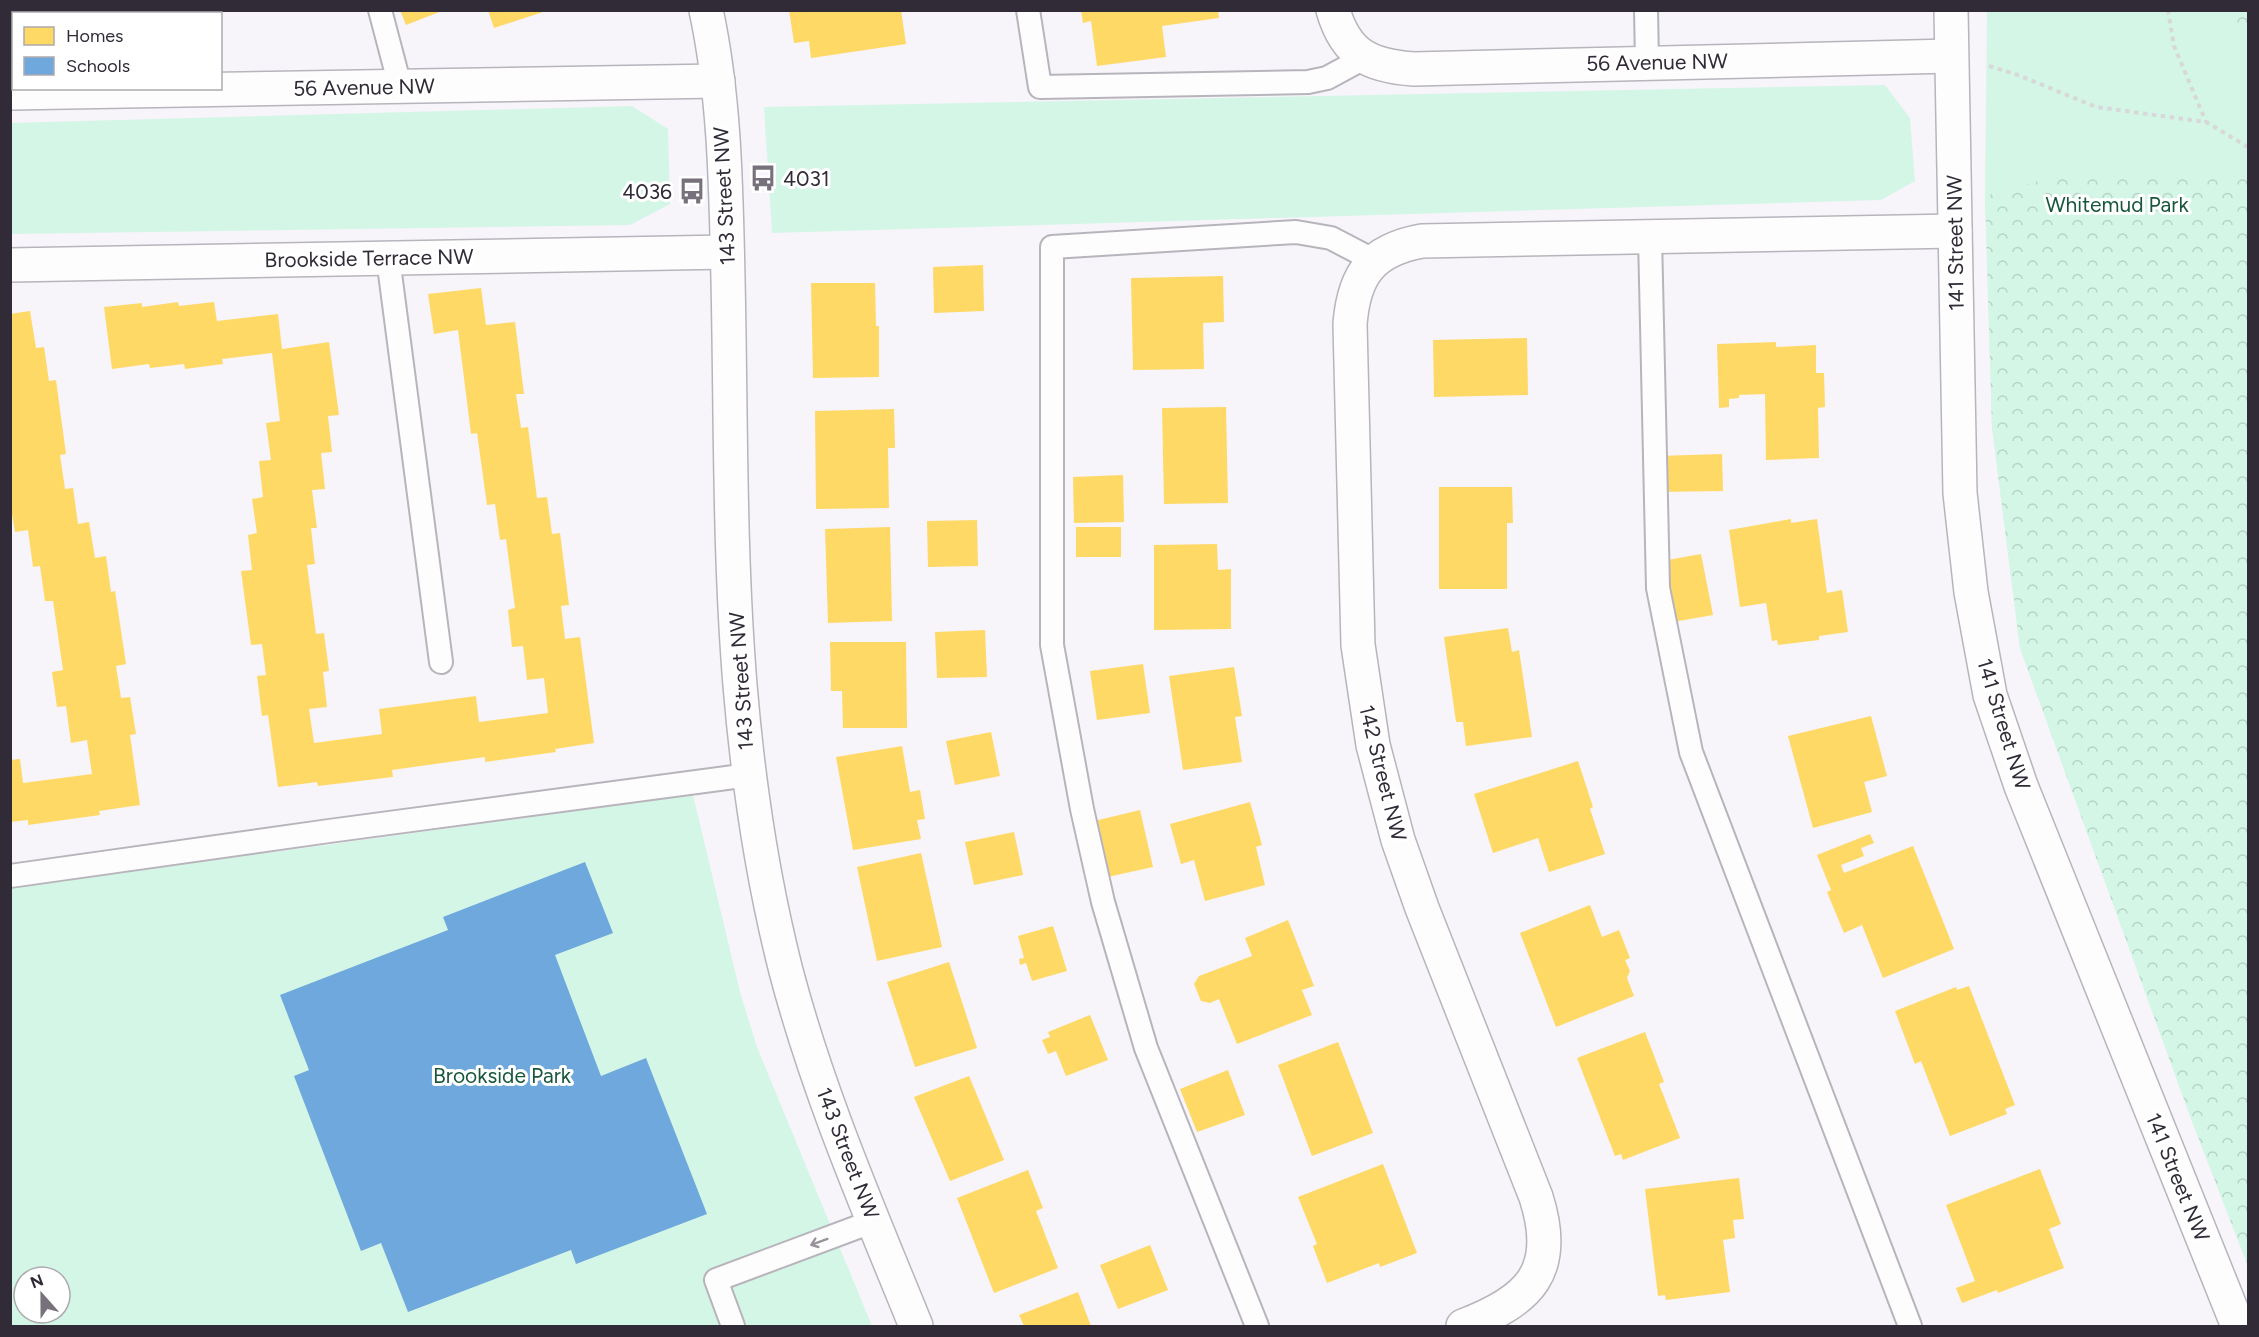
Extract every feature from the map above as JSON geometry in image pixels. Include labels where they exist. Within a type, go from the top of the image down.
[{"type":"street","name":"143 Street NW","points":[[706,10],[718,81],[728,252],[735,606],[749,775],[757,832],[786,972],[841,1137],[916,1326]]},
{"type":"street","points":[[1333,10],[1343,37],[1353,50],[1364,58]]},
{"type":"street","name":"141 Street NW","points":[[1951,10],[1960,493],[1971,592],[1990,695],[2021,786],[2238,1326]]},
{"type":"street","name":"56 Avenue NW","points":[[1364,58],[1379,64],[1414,69],[1952,56]]},
{"type":"street","name":"56 Avenue NW","points":[[222,89],[718,81]]},
{"type":"street","name":"56 Avenue NW","points":[[10,93],[177,90]]},
{"type":"street","points":[[1375,261],[1388,250],[1405,244],[1440,240],[1954,231]]},
{"type":"street","name":"Brookside Terrace NW","points":[[10,265],[728,252]]},
{"type":"street","name":"142 Street NW","points":[[1375,261],[1364,274],[1355,292],[1350,324],[1358,645],[1364,696],[1373,745],[1398,840],[1422,908],[1542,1216],[1544,1235],[1540,1265],[1532,1284],[1517,1300],[1494,1314],[1463,1326]]},
{"type":"lane","points":[[380,10],[400,86]]},
{"type":"lane","points":[[1028,10],[1040,87],[1308,82],[1327,78],[1364,58]]},
{"type":"lane","points":[[1646,10],[1647,62]]},
{"type":"lane","points":[[1257,1326],[1146,1048],[1104,902],[1082,808],[1052,645],[1052,247],[1296,232],[1331,238],[1375,261]]},
{"type":"lane","points":[[1650,237],[1658,588],[1691,752],[1910,1326]]},
{"type":"lane","points":[[388,258],[441,662]]},
{"type":"lane","points":[[10,876],[749,775]]},
{"type":"lane","points":[[733,1326],[717,1280],[874,1221]]},
{"type":"path","points":[[2168,10],[2174,46],[2206,122]]},
{"type":"path","points":[[1952,56],[2018,75],[2096,107],[2206,122],[2248,147]]},
{"type":"green space","name":"Whitemud Park","points":[[1987,11],[2248,11],[2248,1266],[2193,1124],[2020,648],[1992,427],[1985,196]]},
{"type":"green space","points":[[2232,11],[2248,11],[2248,28],[2240,30]]},
{"type":"green space","points":[[1885,85],[1910,118],[1915,181],[1881,200],[772,233],[764,107]]},
{"type":"green space","points":[[632,106],[668,129],[670,204],[630,225],[11,234],[11,123]]},
{"type":"green space","name":"Whitemud Park","points":[[2248,170],[2248,1266],[2193,1124],[2020,648],[1992,427],[1985,196],[2053,177]]},
{"type":"green space","name":"Brookside Park","points":[[693,795],[740,992],[757,1047],[872,1326],[11,1326],[10,888]]},
{"type":"building: Homes","points":[[400,10],[442,10],[442,11],[406,25]]},
{"type":"building: Homes","points":[[488,10],[546,10],[546,11],[494,28]]},
{"type":"building: Homes","points":[[789,10],[901,10],[906,44],[811,58],[809,41],[794,43]]},
{"type":"building: Homes","points":[[1081,10],[1218,10],[1219,18],[1162,26],[1166,57],[1097,66],[1091,21],[1083,23]]},
{"type":"building: Homes","points":[[983,265],[984,311],[934,313],[933,267]]},
{"type":"building: Homes","points":[[1223,276],[1224,322],[1203,323],[1204,369],[1133,370],[1131,278]]},
{"type":"building: Homes","points":[[811,283],[875,283],[876,326],[879,326],[879,377],[813,378]]},
{"type":"building: Homes","points":[[481,288],[486,325],[515,322],[524,394],[516,394],[521,428],[528,427],[537,498],[547,497],[552,534],[560,533],[569,605],[561,606],[565,639],[580,637],[594,743],[555,749],[556,752],[485,762],[485,757],[392,770],[393,777],[318,786],[317,782],[278,787],[268,715],[262,716],[257,676],[266,675],[262,644],[251,645],[241,571],[252,570],[248,535],[257,533],[252,499],[263,497],[259,461],[271,460],[266,423],[280,421],[272,353],[222,359],[223,364],[185,369],[184,364],[150,368],[149,364],[112,369],[104,307],[142,303],[142,307],[178,302],[179,306],[214,302],[217,321],[278,314],[282,349],[329,342],[339,415],[328,416],[332,452],[321,453],[325,489],[312,490],[317,528],[311,528],[315,564],[307,565],[316,634],[324,633],[329,671],[323,672],[327,707],[309,709],[314,743],[382,734],[379,709],[476,696],[479,722],[548,713],[544,678],[527,680],[523,646],[512,647],[508,610],[515,608],[506,539],[500,540],[495,504],[487,505],[477,433],[471,434],[458,330],[434,334],[428,294]]},
{"type":"building: Homes","points":[[30,311],[36,348],[44,347],[49,381],[56,380],[66,454],[60,455],[65,489],[73,488],[78,524],[89,522],[95,558],[106,556],[111,592],[115,591],[126,664],[116,666],[121,698],[130,697],[136,734],[130,735],[140,805],[99,811],[100,815],[28,825],[28,820],[10,822],[10,760],[20,759],[23,783],[92,774],[87,740],[71,743],[66,706],[57,707],[52,672],[63,670],[53,601],[45,601],[40,566],[33,567],[28,530],[15,532],[10,501],[10,314]]},
{"type":"building: Homes","points":[[1527,338],[1528,395],[1434,397],[1433,340]]},
{"type":"building: Homes","points":[[1776,342],[1776,347],[1816,345],[1816,373],[1824,373],[1825,407],[1818,408],[1819,458],[1766,460],[1765,394],[1739,395],[1739,398],[1729,399],[1729,407],[1719,408],[1717,344]]},
{"type":"building: Homes","points":[[1226,407],[1228,503],[1164,504],[1162,408]]},
{"type":"building: Homes","points":[[894,409],[895,448],[888,448],[889,508],[816,509],[815,411]]},
{"type":"building: Homes","points":[[1722,454],[1723,491],[1658,492],[1657,456]]},
{"type":"building: Homes","points":[[1123,475],[1124,522],[1074,523],[1073,477]]},
{"type":"building: Homes","points":[[1439,487],[1512,487],[1513,523],[1507,523],[1507,589],[1439,589]]},
{"type":"building: Homes","points":[[1791,519],[1791,523],[1817,519],[1827,593],[1842,590],[1848,632],[1819,636],[1819,640],[1778,645],[1777,640],[1772,641],[1766,603],[1740,607],[1729,530]]},
{"type":"building: Homes","points":[[977,520],[978,566],[928,567],[927,521]]},
{"type":"building: Homes","points":[[890,527],[892,621],[828,623],[825,529]]},
{"type":"building: Homes","points":[[1076,527],[1121,527],[1121,557],[1076,557]]},
{"type":"building: Homes","points":[[1217,544],[1218,570],[1231,569],[1231,629],[1154,630],[1154,545]]},
{"type":"building: Homes","points":[[1701,554],[1713,615],[1673,622],[1662,561]]},
{"type":"building: Homes","points":[[1508,628],[1512,652],[1519,650],[1532,737],[1466,746],[1463,722],[1456,722],[1444,637]]},
{"type":"building: Homes","points":[[985,630],[987,677],[937,678],[935,632]]},
{"type":"building: Homes","points":[[830,642],[906,642],[907,728],[843,728],[842,691],[831,691]]},
{"type":"building: Homes","points":[[1143,664],[1150,713],[1097,720],[1090,671]]},
{"type":"building: Homes","points":[[1234,667],[1242,716],[1235,717],[1242,762],[1183,770],[1169,676]]},
{"type":"building: Homes","points":[[1871,716],[1887,776],[1864,782],[1872,812],[1813,828],[1788,736]]},
{"type":"building: Homes","points":[[991,732],[1000,776],[955,785],[946,741]]},
{"type":"building: Homes","points":[[902,746],[910,792],[920,790],[925,819],[917,820],[921,839],[853,850],[836,757]]},
{"type":"building: Homes","points":[[1578,761],[1593,807],[1590,809],[1605,854],[1549,872],[1538,838],[1493,853],[1474,794]]},
{"type":"building: Homes","points":[[1250,802],[1262,845],[1256,847],[1265,885],[1205,901],[1194,860],[1181,864],[1170,824]]},
{"type":"building: Homes","points":[[1140,810],[1153,867],[1103,878],[1090,822]]},
{"type":"building: Homes","points":[[1014,832],[1023,875],[974,885],[965,842]]},
{"type":"building: Homes","points":[[1870,834],[1874,843],[1861,848],[1864,856],[1841,865],[1844,873],[1913,846],[1954,949],[1883,978],[1862,925],[1844,933],[1827,892],[1831,890],[1817,855]]},
{"type":"building: Homes","points":[[921,853],[942,947],[877,961],[857,867]]},
{"type":"building: Homes","points":[[1590,905],[1602,937],[1619,930],[1630,958],[1625,960],[1630,971],[1627,978],[1634,996],[1556,1027],[1520,933]]},
{"type":"building: Homes","points":[[1288,920],[1314,986],[1302,990],[1312,1015],[1237,1044],[1219,999],[1210,1003],[1201,1001],[1194,984],[1199,976],[1252,956],[1245,938]]},
{"type":"building: Homes","points":[[1053,926],[1067,971],[1032,981],[1026,963],[1020,965],[1019,959],[1024,958],[1018,936]]},
{"type":"building: Homes","points":[[949,962],[977,1048],[915,1067],[887,982]]},
{"type":"building: Homes","points":[[1969,986],[2015,1105],[2005,1109],[2007,1114],[1950,1136],[1921,1061],[1915,1064],[1895,1011],[1956,987],[1957,990]]},
{"type":"building: Homes","points":[[1090,1015],[1108,1060],[1066,1076],[1056,1051],[1048,1054],[1042,1040],[1050,1037],[1048,1032]]},
{"type":"building: Homes","points":[[1645,1032],[1664,1082],[1659,1084],[1680,1138],[1623,1160],[1621,1154],[1615,1156],[1577,1058]]},
{"type":"building: Homes","points":[[1338,1042],[1373,1133],[1312,1156],[1278,1065]]},
{"type":"building: Homes","points":[[1228,1070],[1245,1115],[1197,1132],[1180,1089]]},
{"type":"building: Homes","points":[[969,1076],[1004,1160],[950,1181],[914,1097]]},
{"type":"building: Homes","points":[[1383,1164],[1417,1253],[1380,1267],[1379,1263],[1327,1283],[1313,1246],[1317,1244],[1298,1197]]},
{"type":"building: Homes","points":[[2040,1169],[2061,1224],[2049,1229],[2064,1268],[1998,1293],[1997,1290],[1962,1303],[1956,1288],[1975,1281],[1946,1205]]},
{"type":"building: Homes","points":[[1028,1170],[1043,1208],[1036,1211],[1058,1268],[994,1293],[957,1198]]},
{"type":"building: Homes","points":[[1739,1178],[1744,1219],[1733,1220],[1735,1238],[1723,1240],[1730,1292],[1666,1300],[1665,1295],[1658,1296],[1645,1189]]},
{"type":"building: Homes","points":[[1150,1245],[1168,1290],[1118,1309],[1100,1265]]},
{"type":"building: Homes","points":[[1078,1292],[1091,1326],[1024,1326],[1019,1315]]},
{"type":"building: Schools","points":[[585,862],[613,933],[555,955],[601,1076],[646,1058],[707,1214],[576,1264],[571,1250],[408,1312],[381,1243],[361,1251],[294,1076],[309,1070],[280,995],[448,930],[443,917]]},
{"type":"place","name":"4031","points":[[763,178]]},
{"type":"place","name":"4036","points":[[692,191]]}]
